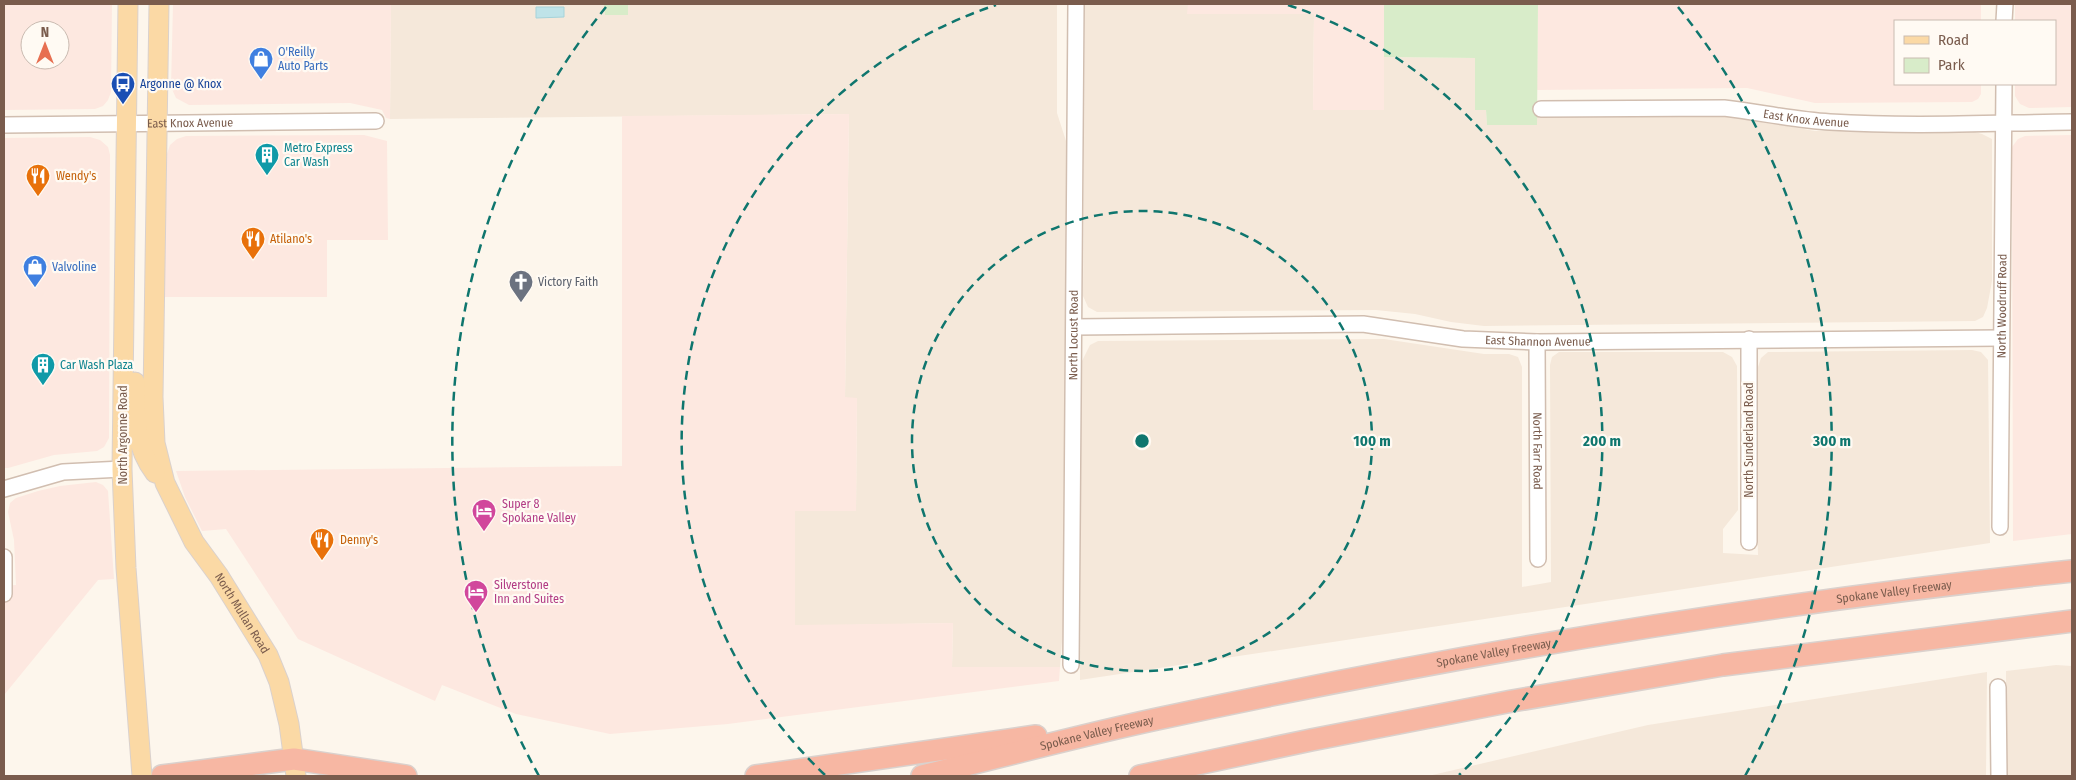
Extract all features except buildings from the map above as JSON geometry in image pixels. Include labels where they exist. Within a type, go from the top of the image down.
[{"type":"highway","name":"Spokane Valley Freeway","points":[[922,776],[1155,720],[1464,658],[1650,626],[1908,589],[2072,570]]},
{"type":"highway","points":[[1140,776],[1502,702],[1723,665],[2072,621]]},
{"type":"highway","points":[[756,776],[1155,720]]},
{"type":"highway","points":[[162,776],[224,769],[295,768],[406,776]]},
{"type":"highway","points":[[224,769],[246,776]]},
{"type":"highway","points":[[1154,776],[1174,769]]},
{"type":"main road","name":"North Argonne Road","points":[[128,4],[122,331],[122,469],[126,568],[142,776]]},
{"type":"main road","points":[[156,124],[159,4]]},
{"type":"main road","name":"North Mullan Road","points":[[156,124],[153,397],[155,443],[158,462],[164,481],[194,542],[219,576],[268,655],[285,705],[295,768]]},
{"type":"main road","points":[[122,331],[134,362],[136,427],[139,443],[154,471],[164,481]]},
{"type":"street","name":"North Locust Road","points":[[1070,665],[1076,4]]},
{"type":"street","points":[[2004,4],[2004,20]]},
{"type":"street","name":"North Woodruff Road","points":[[2000,527],[2004,85]]},
{"type":"street","name":"East Knox Avenue","points":[[1540,109],[1724,108],[1828,122],[2072,122]]},
{"type":"street","name":"East Knox Avenue","points":[[4,125],[376,122]]},
{"type":"street","name":"East Shannon Avenue","points":[[1074,327],[1363,324],[1462,338],[1537,342],[2001,338]]},
{"type":"street","name":"North Sunderland Road","points":[[1749,339],[1749,542]]},
{"type":"street","name":"North Farr Road","points":[[1537,342],[1538,559]]},
{"type":"street","points":[[4,489],[63,472],[122,469]]},
{"type":"street","points":[[4,557],[4,594]]},
{"type":"street","points":[[1998,687],[1999,776]]},
{"type":"shaded area","points":[[4,4],[112,4],[111,92],[103,106],[95,109],[4,110]]},
{"type":"shaded area","points":[[173,4],[391,4],[390,119],[386,118],[382,110],[350,103],[189,105],[176,98],[171,87]]},
{"type":"shaded area","points":[[391,4],[1057,4],[1057,113],[1066,141],[1065,603],[1060,667],[952,667],[953,623],[795,626],[795,511],[856,511],[857,398],[845,398],[849,114],[390,119]]},
{"type":"shaded area","points":[[1085,4],[1188,4],[1188,14],[1314,14],[1313,110],[1384,110],[1384,57],[1475,58],[1475,110],[1486,110],[1487,125],[1537,124],[1537,117],[1731,116],[1815,131],[1968,130],[1982,134],[1992,139],[1992,281],[1987,308],[1983,317],[1975,321],[1484,326],[1451,322],[1415,314],[1376,310],[1097,312],[1088,307],[1083,296]]},
{"type":"shaded area","points":[[1188,4],[1384,4],[1384,110],[1313,110],[1314,14],[1187,14]]},
{"type":"shaded area","points":[[1538,4],[1981,4],[1981,20],[1894,20],[1894,85],[1981,85],[1981,94],[1978,99],[1972,102],[1815,103],[1747,88],[1537,90]]},
{"type":"shaded area","points":[[2015,4],[2072,4],[2072,107],[2029,108],[2020,104],[2015,96],[2015,85],[2056,85],[2056,20],[2015,20]]},
{"type":"shaded area","points":[[849,114],[845,397],[857,398],[856,511],[795,511],[795,625],[953,623],[952,667],[1060,667],[1059,681],[728,724],[610,734],[516,714],[442,685],[435,701],[298,639],[226,529],[202,531],[185,497],[176,471],[622,466],[622,116]]},
{"type":"shaded area","points":[[364,135],[387,141],[388,240],[327,240],[327,297],[164,297],[167,154],[170,145],[177,139],[186,136]]},
{"type":"shaded area","points":[[2072,135],[2072,534],[2013,541],[2012,147],[2018,139],[2025,136]]},
{"type":"shaded area","points":[[90,137],[100,140],[108,147],[110,155],[109,438],[104,447],[97,451],[54,455],[4,468],[4,138]]},
{"type":"shaded area","points":[[1384,339],[1484,354],[1509,354],[1518,357],[1522,367],[1522,587],[1551,582],[1550,365],[1552,357],[1559,352],[1723,352],[1732,357],[1737,366],[1738,510],[1723,529],[1723,553],[1758,555],[1754,379],[1761,358],[1768,352],[1972,350],[1981,352],[1988,360],[1990,543],[1080,680],[1081,363],[1090,345],[1098,341]]},
{"type":"shaded area","points":[[96,482],[103,485],[108,491],[114,579],[98,580],[4,695],[4,586],[16,585],[14,540],[8,512],[10,503],[16,498],[38,491],[60,486]]},
{"type":"shaded area","points":[[2056,665],[2072,666],[2072,776],[2006,776],[2006,671]]},
{"type":"shaded area","points":[[1987,672],[1986,776],[1428,776],[1648,725]]},
{"type":"green space","points":[[604,4],[628,4],[628,15],[605,15]]},
{"type":"green space","points":[[1384,4],[1538,4],[1537,125],[1487,125],[1486,110],[1475,110],[1475,58],[1384,57]]},
{"type":"water","points":[[536,7],[564,7],[564,17],[536,18]]},
{"type":"place","name":"O'Reilly Auto Parts","points":[[261,80]]},
{"type":"place","name":"Argonne @ Knox","points":[[123,105]]},
{"type":"place","name":"Metro Express Car Wash","points":[[267,176]]},
{"type":"place","name":"Wendy's","points":[[38,197]]},
{"type":"place","name":"Atilano's","points":[[253,260]]},
{"type":"place","name":"Valvoline","points":[[35,288]]},
{"type":"place","name":"Victory Faith","points":[[521,303]]},
{"type":"place","name":"Car Wash Plaza","points":[[43,386]]},
{"type":"place","name":"Super 8 Spokane Valley","points":[[484,532]]},
{"type":"place","name":"Denny's","points":[[322,561]]},
{"type":"place","name":"Silverstone Inn and Suites","points":[[476,613]]}]
